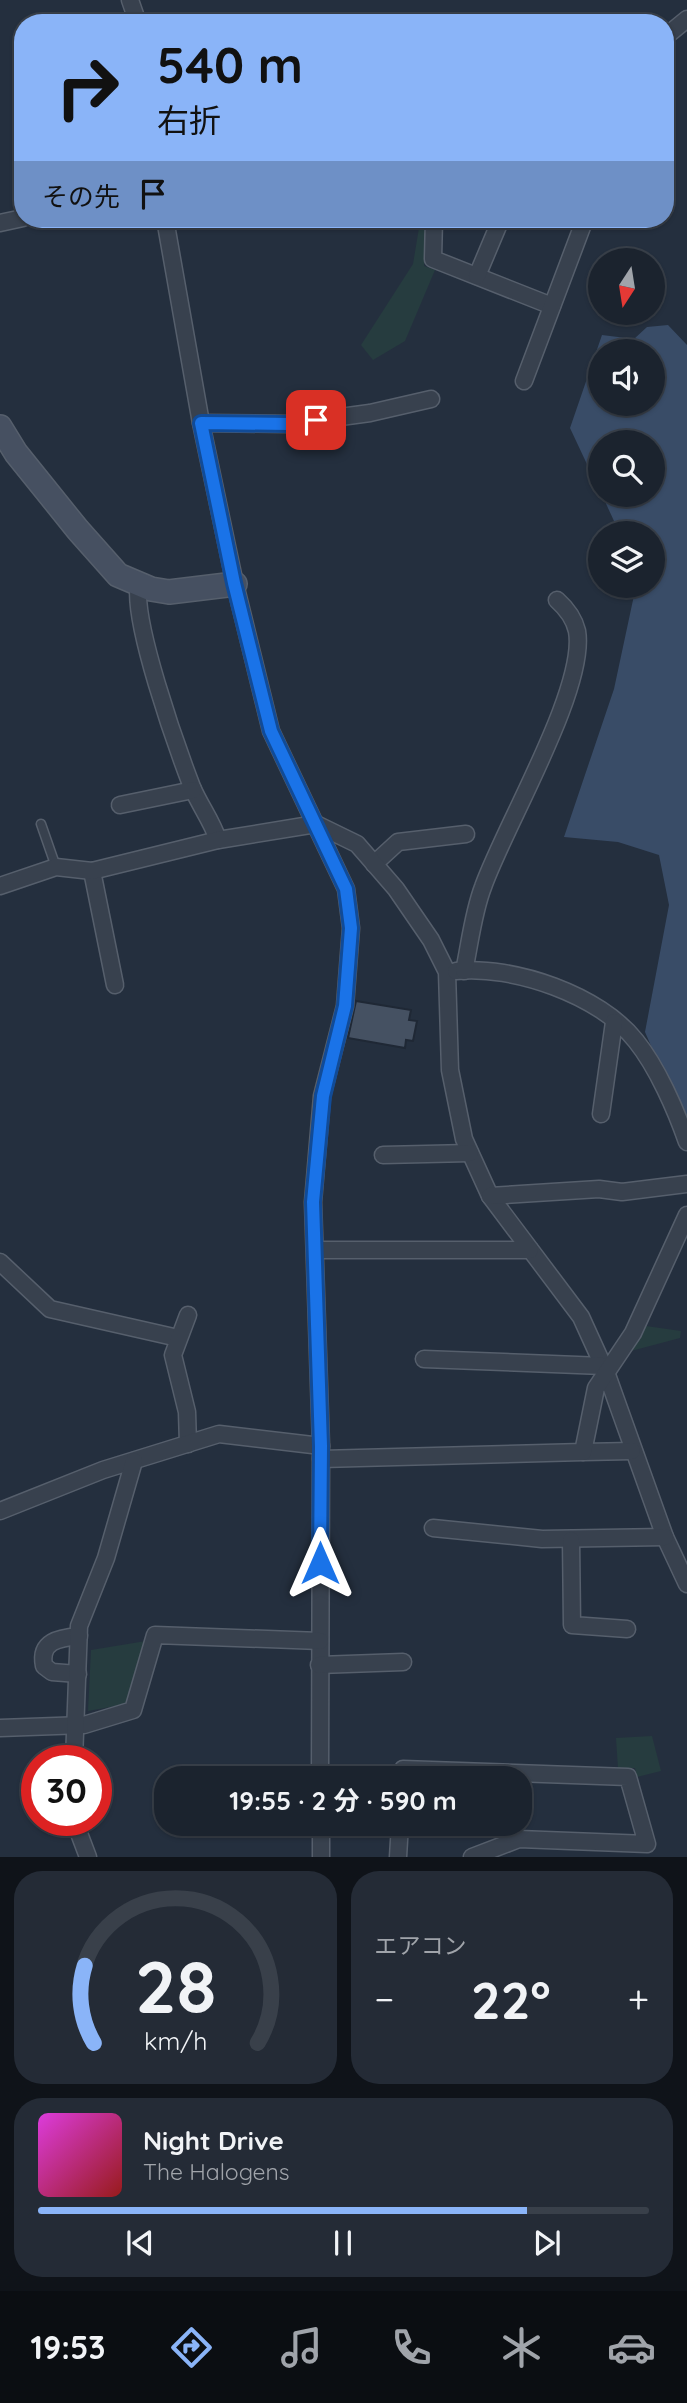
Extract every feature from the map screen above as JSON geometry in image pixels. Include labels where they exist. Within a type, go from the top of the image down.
[{"type":"street","points":[[167,228],[201,423],[234,583],[271,731],[346,889],[351,928],[345,1006],[323,1096],[313,1202],[321,1452],[320,1766]]},
{"type":"street","points":[[434,228],[433,259],[552,306]]},
{"type":"street","points":[[477,276],[497,228]]},
{"type":"street","points":[[524,381],[581,228]]},
{"type":"street","points":[[201,423],[289,424],[370,413],[431,399]]},
{"type":"street","points":[[0,427],[16,453],[118,575],[169,592],[234,583]]},
{"type":"street","points":[[139,584],[136,597],[151,661],[193,790],[211,819],[218,840]]},
{"type":"street","points":[[464,971],[482,888],[564,701],[576,655],[577,631],[568,610],[557,600]]},
{"type":"street","points":[[120,805],[193,790]]},
{"type":"street","points":[[0,867],[3,885],[56,867],[92,871],[218,840],[316,824],[357,844],[431,940],[447,972],[450,1070],[464,1139],[490,1196],[582,1317],[605,1369],[632,1451],[665,1537],[687,1584]]},
{"type":"street","points":[[374,864],[398,842],[466,834]]},
{"type":"street","points":[[92,871],[115,985]]},
{"type":"street","points":[[447,972],[521,976],[570,990],[636,1040],[677,1114],[687,1142]]},
{"type":"street","points":[[601,1114],[614,1022]]},
{"type":"street","points":[[383,1155],[470,1153]]},
{"type":"street","points":[[490,1196],[599,1189],[622,1192],[687,1184]]},
{"type":"street","points":[[583,1452],[596,1388],[605,1369],[633,1333],[687,1215]]},
{"type":"street","points":[[315,1250],[530,1250]]},
{"type":"street","points":[[0,1262],[50,1309],[178,1338]]},
{"type":"street","points":[[188,1315],[173,1355],[187,1412],[188,1444]]},
{"type":"street","points":[[424,1359],[605,1369]]},
{"type":"street","points":[[0,1511],[134,1461],[219,1434],[321,1452],[632,1451]]},
{"type":"street","points":[[75,1745],[79,1626],[106,1558],[134,1461]]},
{"type":"street","points":[[433,1528],[571,1540],[665,1537]]},
{"type":"street","points":[[571,1540],[572,1625],[627,1629]]},
{"type":"street","points":[[0,1728],[76,1725],[134,1710],[155,1635],[320,1641]]},
{"type":"street","points":[[78,1674],[52,1672],[44,1666],[42,1656],[47,1644],[57,1638],[79,1636]]},
{"type":"street","points":[[319,1665],[403,1662]]},
{"type":"street","points":[[475,1856],[519,1839],[595,1849],[647,1844],[628,1777],[532,1774]]},
{"type":"street","points":[[80,1836],[88,1857]]},
{"type":"street","points":[[321,1836],[321,1857]]},
{"type":"street","points":[[398,1857],[399,1836]]},
{"type":"lane","points":[[41,824],[56,867]]},
{"type":"green space","points":[[419,228],[426,228],[424,266],[435,270],[405,341],[373,360],[361,345],[413,264]]},
{"type":"green space","points":[[646,1326],[681,1331],[680,1338],[631,1351]]},
{"type":"green space","points":[[146,1641],[127,1704],[88,1711],[91,1650]]},
{"type":"green space","points":[[652,1736],[661,1771],[637,1777],[635,1768],[618,1768],[616,1738]]},
{"type":"water","points":[[668,325],[687,345],[687,1129],[645,1032],[669,905],[659,855],[618,842],[564,837],[614,689],[633,598],[665,598],[665,521],[614,521],[608,507],[665,507],[665,430],[588,430],[588,466],[570,428],[588,376],[588,416],[665,416],[665,339],[634,339],[647,327]]},
{"type":"water","points":[[602,335],[634,339],[601,339]]},
{"type":"building","points":[[356,1001],[411,1010],[409,1020],[417,1021],[413,1041],[406,1040],[405,1048],[348,1038]]},
{"type":"route","points":[[316,420],[289,424],[201,423],[234,583],[271,731],[346,889],[351,928],[345,1006],[323,1096],[313,1202],[321,1446],[320,1563]]}]
